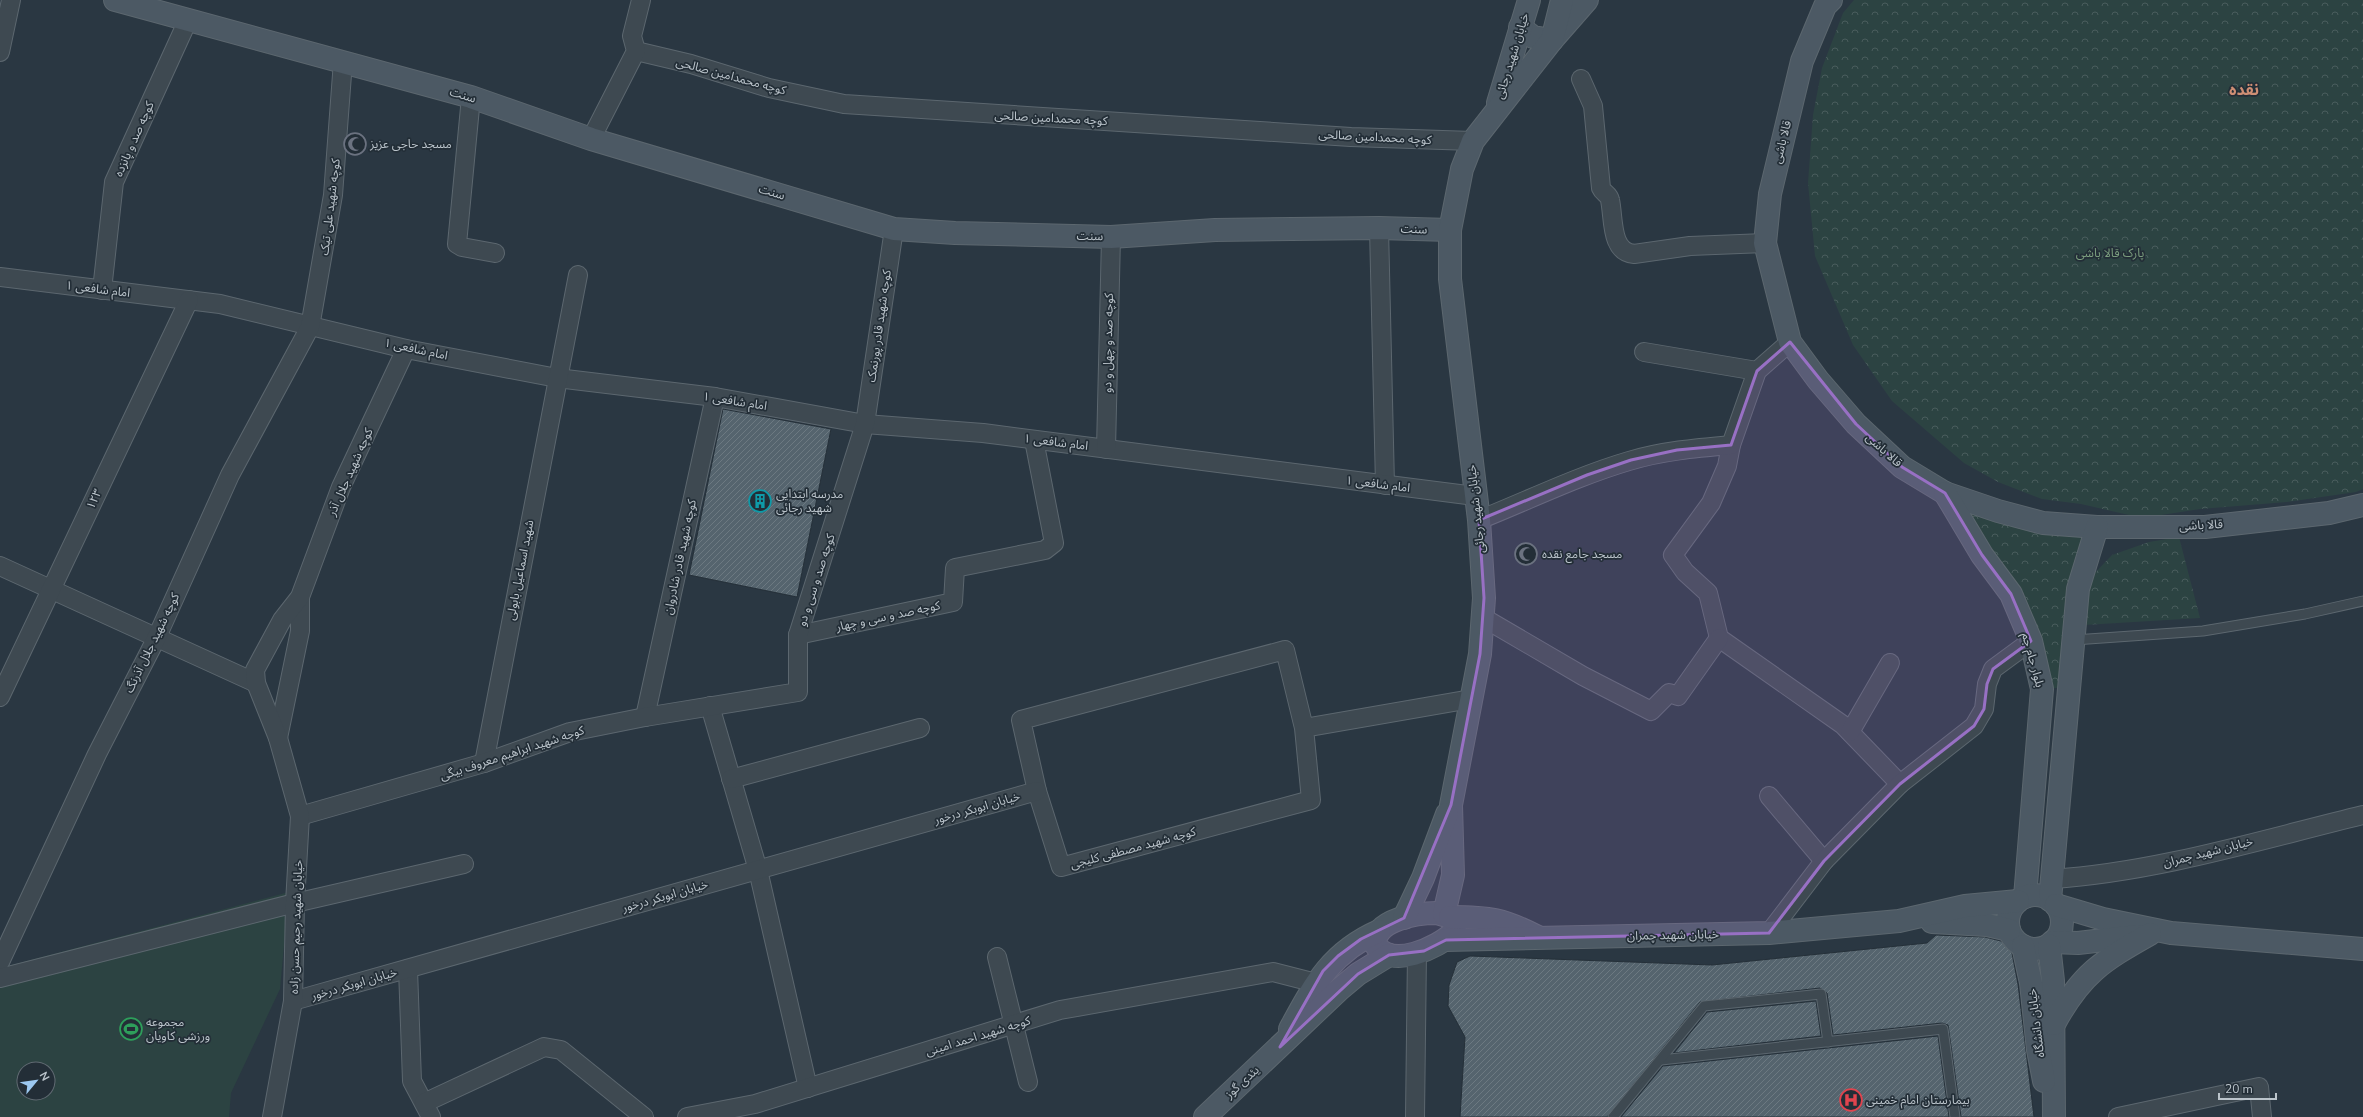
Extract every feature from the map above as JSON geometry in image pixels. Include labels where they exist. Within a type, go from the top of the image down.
[{"type":"main road","name":"سنت","points":[[115,0],[471,97],[591,139],[894,229],[955,233],[1111,237],[1215,230],[1379,228],[1450,230]]},
{"type":"main road","name":"خیابان شهید رجائی","points":[[1496,112],[1529,0]]},
{"type":"main road","name":"خیابان شهید رجائی","points":[[1446,940],[1454,932],[1455,928],[1455,924],[1447,915],[1453,875],[1451,805],[1480,654],[1484,598],[1480,520],[1450,279],[1450,230],[1462,169],[1472,141],[1552,40],[1562,0]]},
{"type":"main road","points":[[1520,27],[1533,37],[1552,40],[1587,0]]},
{"type":"main road","name":"قالا باشی","points":[[1831,0],[1825,6],[1802,61],[1770,194],[1764,243],[1790,342],[1818,380],[1856,424],[1902,467],[1945,493],[1998,511],[2043,522],[2098,527],[2206,527],[2329,513],[2363,505]]},
{"type":"main road","name":"بلوار جام جم","points":[[1945,493],[1982,555],[2011,594],[2031,641],[2042,689],[2021,899]]},
{"type":"main road","points":[[2050,944],[2060,931],[2062,922],[2052,895],[2072,640],[2078,588],[2098,527]]},
{"type":"main road","points":[[1404,918],[1422,878],[1451,805]]},
{"type":"main road","points":[[2160,934],[2103,919],[2052,895],[2033,895],[2021,899],[2009,914],[2016,938],[2040,948],[2050,944],[2078,943],[2160,934],[2363,949]]},
{"type":"main road","name":"خیابان شهید چمران","points":[[1899,921],[1965,906],[2021,899]]},
{"type":"main road","points":[[1280,1047],[1316,983],[1338,956],[1361,939],[1404,918],[1417,914],[1495,919],[1509,922],[1538,937]]},
{"type":"main road","name":"خیابان شهید چمران","points":[[1446,940],[1515,940],[1538,937],[1769,933],[1899,921],[1987,924],[2016,938]]},
{"type":"main road","points":[[1379,931],[1375,938],[1375,944],[1377,948],[1389,955],[1417,952],[1438,946],[1446,940]]},
{"type":"main road","points":[[2053,1025],[2067,1000],[2089,974],[2106,959],[2160,934]]},
{"type":"main road","name":"خیابان دانشگاه","points":[[2016,938],[2031,983],[2041,1067],[2054,1108]]},
{"type":"main road","name":"خیابان دانشگاه","points":[[2050,944],[2053,981],[2054,1108]]},
{"type":"main road","name":"یئدی گوز","points":[[1205,1117],[1358,974],[1389,955]]},
{"type":"street","points":[[0,52],[11,0]]},
{"type":"street","points":[[591,139],[636,51],[632,36],[641,0]]},
{"type":"street","name":"کوچه صد و پانزده","points":[[102,290],[114,182],[188,20]]},
{"type":"street","name":"کوچه محمدامین صالحی","points":[[636,51],[691,64],[769,88],[844,104],[1351,137],[1472,141]]},
{"type":"street","name":"کوچه شهید علی تیک","points":[[310,327],[333,195],[343,61]]},
{"type":"street","points":[[1581,79],[1593,106],[1598,141],[1601,188],[1610,198],[1616,239],[1620,249],[1634,254],[1690,246],[1764,243]]},
{"type":"street","points":[[471,97],[457,244],[462,247],[495,253]]},
{"type":"street","points":[[1379,228],[1385,485]]},
{"type":"street","name":"کوچه شهید قادر پورنمک","points":[[865,424],[894,229]]},
{"type":"street","name":"کوچه صد و چهل و دو","points":[[1106,448],[1111,237]]},
{"type":"street","name":"شهید اسماعیل بابولی","points":[[484,763],[578,275]]},
{"type":"street","name":"امام شافعی ۱","points":[[0,277],[220,304],[406,349],[557,378],[715,397],[865,424],[983,433],[1476,496]]},
{"type":"street","name":"۱۲۳","points":[[0,697],[188,300]]},
{"type":"street","name":"کوچه شهید جلال آذرنگ","points":[[0,962],[97,754],[156,638],[230,476],[310,327]]},
{"type":"street","points":[[1790,342],[1757,371],[1731,445],[1727,466],[1711,503],[1673,556],[1685,572],[1708,594],[1719,638],[1850,732],[1900,784]]},
{"type":"street","name":"کوچه شهید جلال آذر","points":[[300,597],[340,487],[406,349]]},
{"type":"street","points":[[1644,352],[1757,371]]},
{"type":"street","name":"کوچه شهید قادر شادروان","points":[[645,717],[715,397]]},
{"type":"street","name":"کوچه صد و سی و دو","points":[[798,692],[798,635],[865,424]]},
{"type":"street","name":"کوچه صد و سی و چهار","points":[[798,635],[953,602],[955,568],[1045,550],[1054,543],[1034,440]]},
{"type":"street","points":[[1480,520],[1587,475],[1631,460],[1678,450],[1731,445]]},
{"type":"street","points":[[0,566],[52,588],[156,638],[256,683],[255,670],[264,650],[282,620],[300,597]]},
{"type":"street","points":[[278,738],[300,631],[300,597]]},
{"type":"street","points":[[1482,617],[1583,676],[1651,711],[1669,693],[1678,696],[1719,638]]},
{"type":"street","points":[[1769,933],[1824,861],[1900,784],[1974,726],[1984,709],[1987,684],[1993,669],[2031,641]]},
{"type":"street","name":"کوچه شهید مصطفی کلیجی","points":[[1285,650],[1304,728],[1311,800],[1061,867],[1037,791],[1021,720],[1285,650]]},
{"type":"street","points":[[1850,732],[1890,664]]},
{"type":"street","name":"خیابان شهید رحیم حسن زاده","points":[[256,683],[278,738],[300,816],[295,903],[294,1001],[272,1117]]},
{"type":"street","name":"کوچه شهید ابراهیم معروف بیگی","points":[[300,816],[484,763],[570,732],[645,717],[798,692]]},
{"type":"street","points":[[1304,728],[1471,698]]},
{"type":"street","points":[[710,706],[758,870],[808,1088]]},
{"type":"street","points":[[731,779],[920,728]]},
{"type":"street","name":"خیابان ابوبکر درخور","points":[[294,1001],[1037,791]]},
{"type":"street","points":[[1769,796],[1824,861]]},
{"type":"street","name":"خیابان شهید چمران","points":[[2052,895],[2096,876],[2159,864],[2363,815]]},
{"type":"street","points":[[0,978],[295,903],[464,864]]},
{"type":"street","points":[[1414,1117],[1417,952]]},
{"type":"street","points":[[997,957],[1028,1082]]},
{"type":"street","points":[[408,969],[412,1081],[427,1110],[544,1047],[561,1050],[644,1117]]},
{"type":"street","name":"کوچه شهید احمد امینی","points":[[687,1117],[756,1110],[808,1088],[1014,1026],[1060,1010],[1273,972],[1316,983]]},
{"type":"street","points":[[2118,1117],[2259,1087],[2262,1117]]},
{"type":"lane","points":[[2072,640],[2203,631],[2305,614],[2363,601]]},
{"type":"lane","points":[[1613,1117],[1704,1006],[1821,994],[1828,1042]]},
{"type":"lane","points":[[1661,1060],[1943,1029],[1955,1117]]},
{"type":"highlighted area","points":[[1790,342],[1856,424],[1902,467],[1945,493],[1982,555],[2011,594],[2031,641],[1993,669],[1987,684],[1984,709],[1974,726],[1900,784],[1824,861],[1769,933],[1446,940],[1424,951],[1389,955],[1358,974],[1280,1047],[1323,971],[1338,956],[1361,939],[1404,918],[1451,805],[1480,654],[1484,598],[1479,520],[1587,475],[1631,460],[1677,450],[1731,445],[1757,371]]},
{"type":"green space","name":"پارک قالا باشی","points":[[1854,0],[2363,0],[2363,489],[2356,492],[2287,502],[2200,509],[2142,518],[2081,504],[2042,499],[1998,482],[1964,463],[1892,401],[1853,345],[1815,256],[1808,183],[1813,115],[1822,68],[1843,13]]},
{"type":"green space","points":[[1945,493],[2097,527],[2069,687],[2042,689],[2031,641]]},
{"type":"green space","points":[[2179,537],[2200,618],[2084,625],[2088,580],[2112,555],[2149,542]]},
{"type":"green space","name":"مجموعه ورزشی کاویان","points":[[289,892],[280,989],[231,1093],[229,1117],[0,1117],[0,968]]},
{"type":"building","name":"مدرسه ابتدایی شهید رجائی","points":[[723,409],[831,429],[797,597],[689,575]]},
{"type":"building","name":"بیمارستان امام خمینی","points":[[1936,935],[1985,937],[2001,941],[2012,953],[2018,984],[2034,1117],[1961,1117],[1948,1025],[1942,1023],[1833,1035],[1827,993],[1820,988],[1700,1002],[1607,1117],[1460,1117],[1465,1037],[1448,1006],[1449,985],[1457,962],[1470,956],[1712,965],[1927,943]]},
{"type":"building","points":[[1816,1001],[1821,1036],[1674,1053],[1707,1012]]},
{"type":"building","points":[[1938,1036],[1949,1117],[1621,1117],[1663,1066]]},
{"type":"place","name":"مسجد حاجی عزیز","points":[[355,144]]},
{"type":"place","name":"مدرسه ابتدایی شهید رجائی","points":[[760,501]]},
{"type":"place","name":"مسجد جامع نقده","points":[[1526,554]]},
{"type":"place","name":"مجموعه ورزشی کاویان","points":[[131,1029]]},
{"type":"place","name":"بیمارستان امام خمینی","points":[[1851,1100]]},
{"type":"district","name":"نقده","points":[[2244,89]]}]
